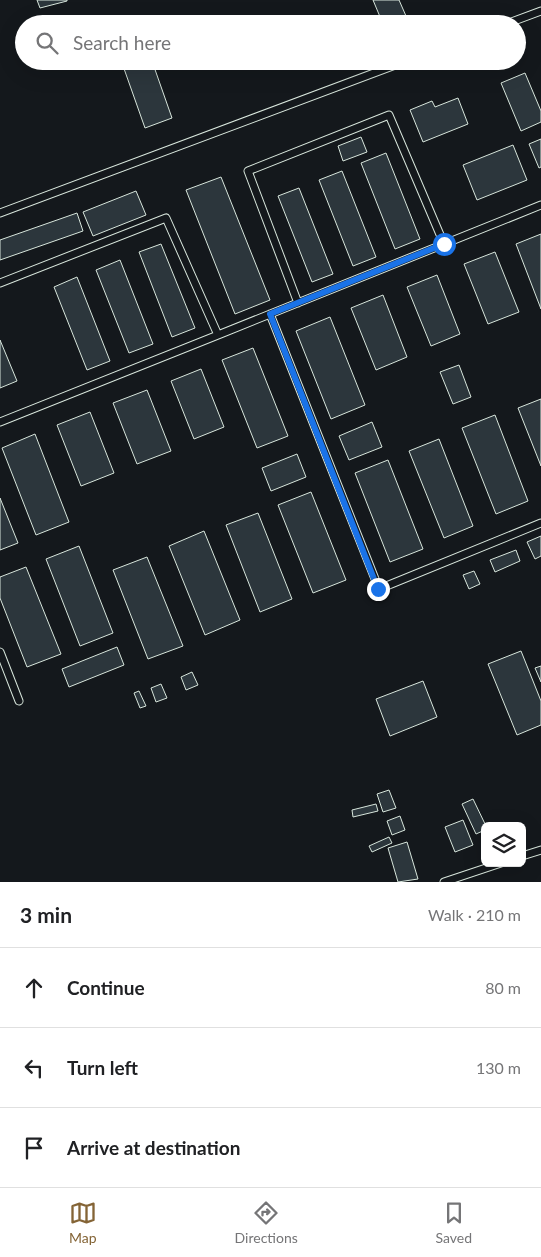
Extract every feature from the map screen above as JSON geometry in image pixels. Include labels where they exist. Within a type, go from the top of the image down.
[{"type":"lane","points":[[526,17],[541,11]]},
{"type":"lane","points":[[0,213],[382,70]]},
{"type":"lane","points":[[298,303],[248,171],[390,115],[444,244]]},
{"type":"lane","points":[[0,422],[541,205]]},
{"type":"lane","points":[[0,283],[166,218],[218,335]]},
{"type":"lane","points":[[270,314],[378,589],[541,523]]},
{"type":"lane","points":[[0,652],[19,701]]},
{"type":"lane","points":[[526,855],[541,850]]},
{"type":"lane","points":[[444,882],[490,867]]},
{"type":"building","points":[[37,0],[67,0],[67,1],[40,8]]},
{"type":"building","points":[[373,0],[399,0],[406,15],[379,15]]},
{"type":"building","points":[[124,70],[155,70],[172,118],[145,128]]},
{"type":"building","points":[[525,73],[541,111],[541,122],[521,131],[501,83]]},
{"type":"building","points":[[458,98],[468,124],[423,142],[410,110],[432,101],[435,107]]},
{"type":"building","points":[[361,137],[367,152],[343,161],[338,146]]},
{"type":"building","points":[[541,139],[541,167],[539,168],[529,144]]},
{"type":"building","points":[[513,145],[527,180],[477,200],[463,165]]},
{"type":"building","points":[[386,153],[420,239],[395,249],[361,163]]},
{"type":"building","points":[[342,171],[376,257],[353,266],[319,180]]},
{"type":"building","points":[[221,177],[270,300],[235,314],[186,190]]},
{"type":"building","points":[[299,188],[333,274],[312,282],[278,196]]},
{"type":"building","points":[[136,191],[146,215],[93,236],[83,212]]},
{"type":"building","points":[[77,213],[83,231],[0,260],[0,240]]},
{"type":"building","points":[[541,234],[541,309],[516,244]]},
{"type":"building","points":[[161,244],[195,328],[172,337],[139,252]]},
{"type":"building","points":[[495,252],[519,312],[488,324],[464,264]]},
{"type":"building","points":[[120,260],[153,344],[129,353],[96,270]]},
{"type":"building","points":[[437,275],[460,334],[431,346],[407,287]]},
{"type":"building","points":[[77,277],[110,361],[87,370],[54,287]]},
{"type":"building","points":[[383,295],[407,357],[376,370],[351,308]]},
{"type":"building","points":[[330,317],[365,405],[331,419],[296,331]]},
{"type":"building","points":[[0,340],[17,381],[0,388]]},
{"type":"building","points":[[253,348],[288,436],[257,448],[222,360]]},
{"type":"building","points":[[459,365],[471,397],[453,404],[440,372]]},
{"type":"building","points":[[201,369],[224,427],[194,439],[171,381]]},
{"type":"building","points":[[147,390],[171,451],[137,464],[113,403]]},
{"type":"building","points":[[541,399],[541,466],[518,408]]},
{"type":"building","points":[[90,412],[114,473],[81,486],[57,425]]},
{"type":"building","points":[[495,415],[528,501],[496,514],[462,428]]},
{"type":"building","points":[[372,422],[382,447],[349,460],[339,436]]},
{"type":"building","points":[[35,434],[69,522],[36,535],[2,448]]},
{"type":"building","points":[[439,439],[473,526],[444,538],[409,451]]},
{"type":"building","points":[[297,454],[306,477],[271,491],[262,468]]},
{"type":"building","points":[[388,460],[423,549],[390,562],[355,473]]},
{"type":"building","points":[[311,492],[346,580],[313,593],[278,505]]},
{"type":"building","points":[[0,498],[18,543],[0,550]]},
{"type":"building","points":[[258,513],[292,599],[260,612],[226,525]]},
{"type":"building","points":[[204,531],[240,620],[205,635],[169,546]]},
{"type":"building","points":[[541,536],[541,556],[535,559],[527,542]]},
{"type":"building","points":[[79,546],[113,633],[80,646],[46,559]]},
{"type":"building","points":[[516,550],[520,561],[495,572],[490,560]]},
{"type":"building","points":[[147,557],[183,646],[148,659],[113,570]]},
{"type":"building","points":[[26,567],[61,654],[27,667],[0,598],[0,577]]},
{"type":"building","points":[[474,571],[480,584],[469,589],[463,575]]},
{"type":"building","points":[[117,647],[124,665],[69,687],[62,669]]},
{"type":"building","points":[[521,651],[541,701],[541,725],[517,735],[488,664]]},
{"type":"building","points":[[541,666],[541,682],[535,668]]},
{"type":"building","points":[[192,672],[198,685],[186,690],[181,677]]},
{"type":"building","points":[[423,681],[437,717],[390,736],[376,699]]},
{"type":"building","points":[[161,684],[167,698],[156,702],[151,688]]},
{"type":"building","points":[[139,691],[146,706],[140,708],[134,693]]},
{"type":"building","points":[[389,790],[396,808],[383,812],[377,794]]},
{"type":"building","points":[[473,799],[484,822],[481,822],[481,832],[476,834],[462,804]]},
{"type":"building","points":[[376,804],[378,811],[353,817],[352,810]]},
{"type":"building","points":[[400,816],[405,830],[392,835],[387,821]]},
{"type":"building","points":[[463,820],[473,845],[455,852],[445,827]]},
{"type":"building","points":[[389,837],[392,843],[372,852],[369,846]]},
{"type":"building","points":[[407,842],[418,879],[398,882],[388,848]]},
{"type":"route","points":[[378,589],[270,314],[444,244]]}]
